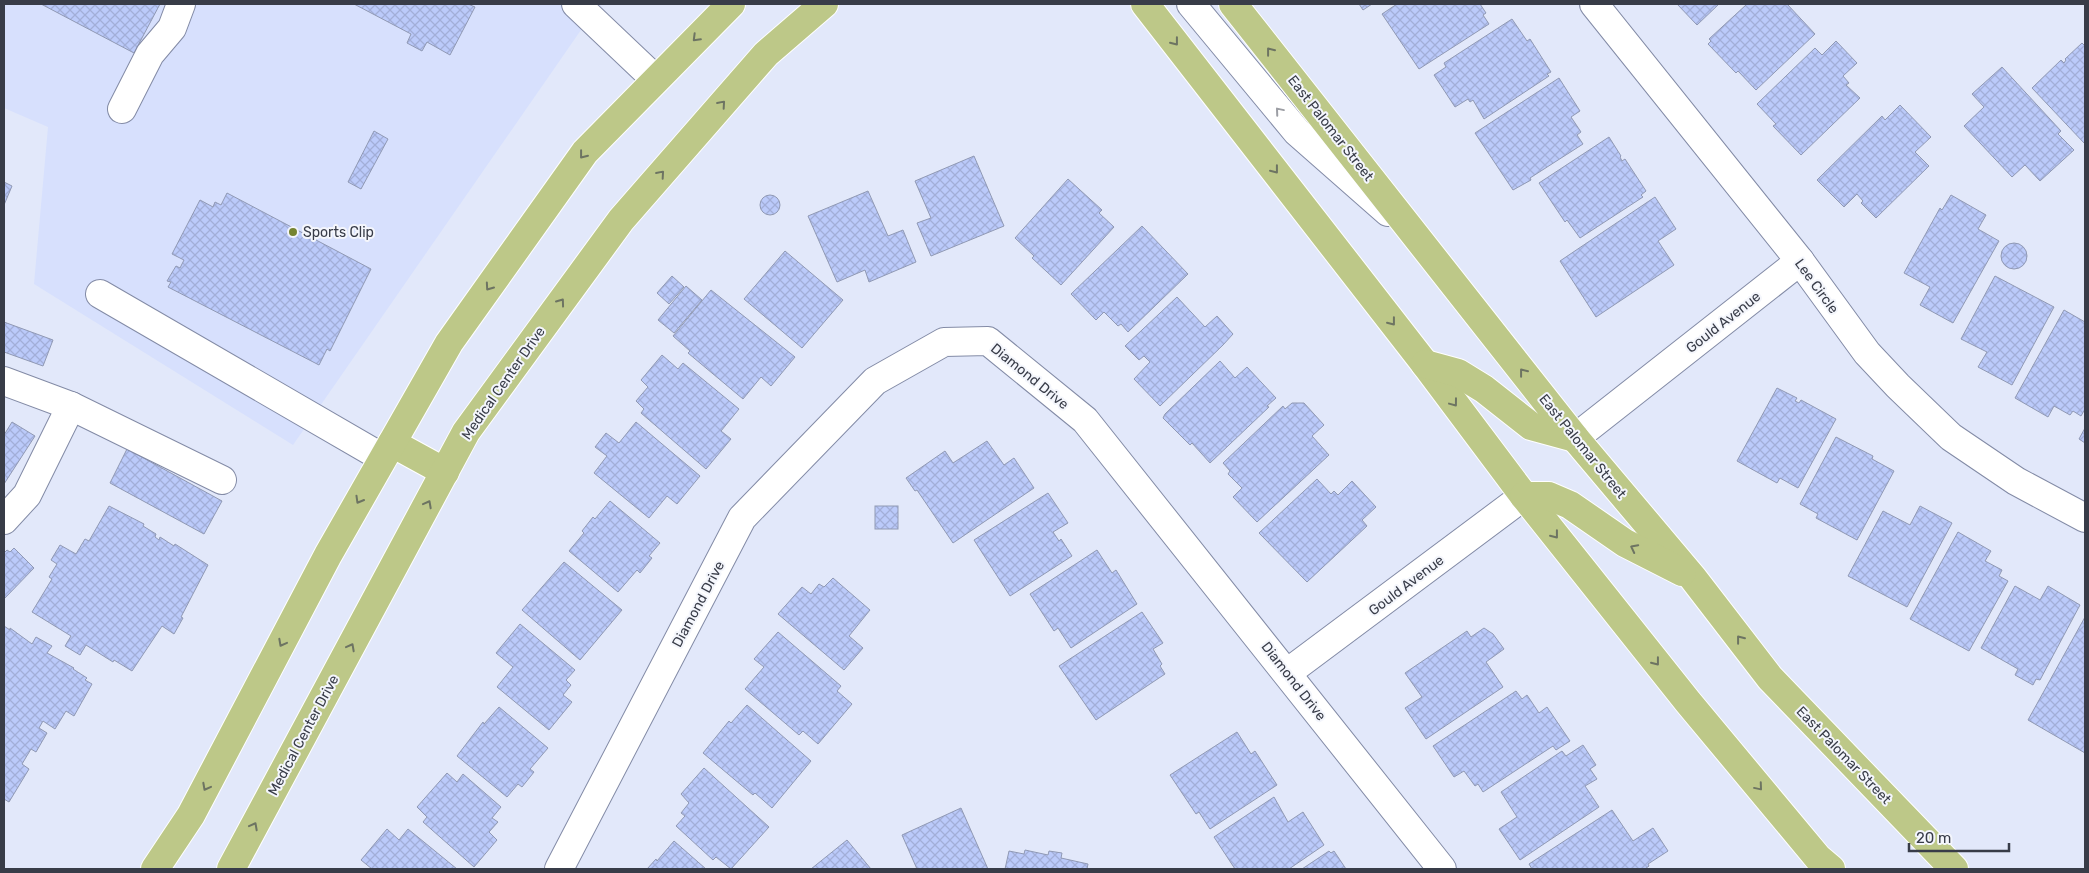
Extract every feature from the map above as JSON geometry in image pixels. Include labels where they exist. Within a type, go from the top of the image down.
[{"type":"main road","points":[[155,869],[192,815],[328,555],[449,344],[585,152],[731,4]]},
{"type":"main road","name":"Medical Center Drive","points":[[231,869],[466,432],[621,220],[766,54],[824,4]]},
{"type":"main road","points":[[1145,4],[1425,364],[1524,496],[1688,702],[1818,858],[1831,869]]},
{"type":"main road","name":"East Palomar Street","points":[[1233,4],[1575,438],[1693,578],[1770,678],[1954,869]]},
{"type":"main road","points":[[1425,364],[1458,374],[1484,389],[1531,426],[1575,438]]},
{"type":"main road","points":[[388,451],[445,472]]},
{"type":"main road","points":[[1524,496],[1549,496],[1570,505],[1625,543],[1693,578]]},
{"type":"street","points":[[122,109],[150,54],[172,28],[181,4]]},
{"type":"street","points":[[576,4],[655,79]]},
{"type":"street","points":[[1191,4],[1297,132],[1418,238]]},
{"type":"street","name":"Lee Circle","points":[[1594,4],[1800,261],[1867,353],[1950,437],[2016,481],[2085,518]]},
{"type":"street","name":"Gould Avenue","points":[[1575,438],[1800,261]]},
{"type":"street","points":[[100,294],[388,451]]},
{"type":"street","name":"Diamond Drive","points":[[559,869],[742,518],[875,381],[944,342],[988,341],[1085,420],[1442,869]]},
{"type":"street","points":[[4,381],[71,406],[222,480]]},
{"type":"street","points":[[4,520],[27,495],[71,406]]},
{"type":"street","name":"Gould Avenue","points":[[1287,673],[1524,496]]},
{"type":"shaded area","points":[[4,4],[602,4],[590,17],[293,445],[34,284],[48,127],[4,108]]},
{"type":"building","points":[[41,4],[160,4],[134,53]]},
{"type":"building","points":[[354,4],[468,4],[475,7],[450,55],[427,42],[422,51],[407,43],[411,34]]},
{"type":"building","points":[[1359,4],[1372,4],[1363,10]]},
{"type":"building","points":[[1397,4],[1480,4],[1486,13],[1483,15],[1489,24],[1419,69],[1382,14]]},
{"type":"building","points":[[1677,4],[1719,4],[1697,25]]},
{"type":"building","points":[[1747,4],[1787,4],[1815,34],[1756,90],[1738,71],[1736,73],[1708,44],[1711,41],[1709,39]]},
{"type":"building","points":[[1512,19],[1527,41],[1530,39],[1551,72],[1547,74],[1549,76],[1484,119],[1473,100],[1470,102],[1468,99],[1455,107],[1434,75],[1446,67],[1444,63]]},
{"type":"building","points":[[1836,41],[1857,63],[1843,76],[1849,83],[1846,85],[1860,98],[1801,155],[1773,126],[1776,124],[1757,104],[1815,48],[1822,55]]},
{"type":"building","points":[[2082,43],[2085,46],[2085,144],[2032,88],[2061,60],[2064,63],[2065,59]]},
{"type":"building","points":[[2002,67],[2061,131],[2058,134],[2074,150],[2040,181],[2025,165],[2012,177],[1964,126],[1984,107],[1972,94]]},
{"type":"building","points":[[1559,78],[1580,111],[1571,117],[1581,132],[1577,135],[1583,144],[1530,178],[1531,180],[1513,190],[1475,133]]},
{"type":"building","points":[[1900,105],[1931,137],[1915,152],[1929,166],[1876,218],[1861,203],[1863,201],[1857,194],[1844,207],[1817,180],[1882,116],[1885,120]]},
{"type":"building","points":[[374,131],[388,139],[361,189],[348,182]]},
{"type":"building","points":[[1609,137],[1621,156],[1622,161],[1625,159],[1646,191],[1641,195],[1643,197],[1580,238],[1567,220],[1565,222],[1539,183]]},
{"type":"building","points":[[974,156],[1004,226],[931,256],[917,223],[931,218],[915,181]]},
{"type":"building","points":[[1068,179],[1102,210],[1099,213],[1114,227],[1061,285],[1032,258],[1034,256],[1015,238]]},
{"type":"building","points":[[4,182],[12,186],[4,205]]},
{"type":"building","points":[[868,191],[888,236],[903,230],[916,262],[869,282],[865,270],[837,282],[808,216]]},
{"type":"building","points":[[227,193],[371,269],[330,351],[327,349],[319,365],[168,287],[171,282],[167,281],[176,266],[180,268],[184,260],[172,254],[200,200],[213,207],[215,202],[221,205]]},
{"type":"building","points":[[766,195],[774,195],[780,201],[780,209],[774,215],[766,215],[760,209],[760,201]]},
{"type":"building","points":[[1951,195],[1986,215],[1978,229],[1999,241],[1953,323],[1920,305],[1930,287],[1904,273],[1940,208],[1942,210]]},
{"type":"building","points":[[1655,197],[1676,229],[1658,241],[1674,265],[1596,317],[1560,261]]},
{"type":"building","points":[[1142,226],[1188,274],[1128,332],[1121,324],[1118,326],[1104,312],[1096,320],[1071,294]]},
{"type":"building","points":[[2014,243],[2023,247],[2027,256],[2023,265],[2014,269],[2005,265],[2001,256],[2005,247]]},
{"type":"building","points":[[785,251],[843,300],[802,348],[744,299]]},
{"type":"building","points":[[672,276],[684,287],[669,304],[657,293]]},
{"type":"building","points":[[1995,276],[2054,307],[2012,385],[1978,367],[1987,352],[1961,339]]},
{"type":"building","points":[[686,286],[702,300],[674,333],[658,320]]},
{"type":"building","points":[[711,290],[795,357],[771,386],[761,377],[743,399],[688,353],[690,351],[673,336]]},
{"type":"building","points":[[1177,297],[1205,327],[1217,316],[1233,334],[1160,406],[1134,379],[1150,362],[1144,356],[1139,360],[1125,346]]},
{"type":"building","points":[[2064,310],[2085,322],[2085,409],[2081,416],[2073,411],[2070,415],[2054,406],[2048,417],[2015,398]]},
{"type":"building","points":[[4,322],[53,340],[43,366],[4,352]]},
{"type":"building","points":[[662,355],[678,369],[683,363],[739,409],[721,431],[731,439],[706,469],[641,413],[644,409],[636,401],[648,387],[641,380]]},
{"type":"building","points":[[1220,361],[1235,378],[1247,367],[1276,398],[1267,406],[1269,407],[1210,463],[1192,443],[1190,445],[1163,418]]},
{"type":"building","points":[[1777,388],[1797,398],[1795,401],[1799,403],[1801,400],[1836,419],[1798,488],[1780,478],[1777,483],[1737,461]]},
{"type":"building","points":[[1292,403],[1304,403],[1324,425],[1312,436],[1329,455],[1257,522],[1233,497],[1242,488],[1228,474],[1230,471],[1223,463],[1283,406],[1285,409]]},
{"type":"building","points":[[12,422],[35,436],[4,484],[4,435]]},
{"type":"building","points":[[636,422],[700,476],[677,504],[667,496],[649,518],[594,473],[607,456],[595,447],[606,433],[619,443]]},
{"type":"building","points":[[2085,428],[2085,443],[2079,439]]},
{"type":"building","points":[[1836,437],[1873,456],[1872,459],[1894,471],[1857,540],[1816,518],[1818,514],[1800,504]]},
{"type":"building","points":[[987,441],[1004,465],[1014,458],[1034,488],[953,543],[917,490],[915,491],[906,478],[945,451],[953,463]]},
{"type":"building","points":[[127,449],[222,501],[204,534],[110,483]]},
{"type":"building","points":[[1317,479],[1331,494],[1334,491],[1338,495],[1352,481],[1376,507],[1362,520],[1367,526],[1307,582],[1259,533]]},
{"type":"building","points":[[1048,493],[1068,523],[1053,532],[1059,541],[1061,539],[1072,556],[1010,596],[974,540]]},
{"type":"building","points":[[610,501],[660,543],[649,556],[652,558],[640,573],[637,570],[618,592],[569,551],[584,533],[582,531],[593,517],[595,519]]},
{"type":"building","points":[[109,506],[144,524],[143,526],[156,534],[155,537],[159,540],[160,537],[174,546],[175,544],[208,565],[174,634],[162,626],[132,671],[114,660],[113,662],[86,645],[80,655],[65,646],[71,636],[32,612],[52,579],[49,577],[57,564],[51,560],[60,545],[76,554],[85,539],[89,541]]},
{"type":"building","points":[[875,506],[898,506],[898,529],[875,529]]},
{"type":"building","points":[[1920,506],[1952,523],[1907,607],[1848,576],[1883,511],[1910,525]]},
{"type":"building","points":[[1958,532],[1991,551],[1985,561],[2002,570],[1999,576],[2008,581],[1969,651],[1910,619]]},
{"type":"building","points":[[14,548],[34,568],[4,599],[4,553],[7,550],[10,552]]},
{"type":"building","points":[[1097,550],[1112,573],[1116,570],[1137,604],[1071,648],[1058,628],[1054,631],[1030,594]]},
{"type":"building","points":[[564,562],[622,610],[580,660],[522,610]]},
{"type":"building","points":[[833,578],[870,610],[849,636],[863,648],[844,670],[778,614],[802,587],[811,594],[819,584],[824,587]]},
{"type":"building","points":[[2015,586],[2040,600],[2048,586],[2080,605],[2040,680],[2036,679],[2033,685],[2015,675],[2018,669],[1981,648]]},
{"type":"building","points":[[1142,612],[1163,643],[1153,649],[1162,664],[1160,666],[1165,674],[1096,720],[1059,666]]},
{"type":"building","points":[[2085,617],[2085,753],[2028,720]]},
{"type":"building","points":[[520,624],[575,670],[566,680],[571,685],[563,695],[572,702],[549,730],[497,687],[513,667],[496,653]]},
{"type":"building","points":[[4,626],[10,630],[10,628],[32,644],[36,637],[52,646],[47,653],[74,668],[87,678],[85,680],[92,684],[74,716],[66,711],[55,729],[43,721],[39,728],[47,733],[36,752],[31,749],[22,764],[29,769],[9,802],[4,799]]},
{"type":"building","points":[[1484,628],[1493,634],[1504,649],[1486,662],[1503,687],[1426,739],[1405,708],[1422,697],[1405,673],[1467,631],[1471,637]]},
{"type":"building","points":[[778,632],[841,686],[837,691],[852,704],[818,744],[803,731],[799,735],[745,689],[764,667],[754,659]]},
{"type":"building","points":[[1516,691],[1522,699],[1527,695],[1539,713],[1547,707],[1570,741],[1556,750],[1553,746],[1483,792],[1478,784],[1475,786],[1464,771],[1454,777],[1433,746]]},
{"type":"building","points":[[747,705],[811,761],[772,808],[755,793],[753,795],[703,753],[729,721],[731,723]]},
{"type":"building","points":[[499,707],[548,748],[530,769],[534,772],[522,787],[518,784],[507,797],[457,756],[483,722],[484,724]]},
{"type":"building","points":[[1237,732],[1251,754],[1255,751],[1277,785],[1210,829],[1199,812],[1196,814],[1170,775]]},
{"type":"building","points":[[1583,745],[1596,765],[1590,769],[1597,779],[1585,786],[1599,807],[1520,860],[1499,829],[1517,817],[1501,792],[1562,751],[1566,756]]},
{"type":"building","points":[[704,768],[769,827],[731,869],[716,857],[713,860],[676,826],[685,816],[681,813],[689,803],[681,794]]},
{"type":"building","points":[[447,773],[457,782],[463,774],[501,807],[492,818],[498,822],[489,832],[497,840],[474,867],[423,822],[427,817],[417,807]]},
{"type":"building","points":[[1274,797],[1288,822],[1303,812],[1324,845],[1289,869],[1235,869],[1214,837]]},
{"type":"building","points":[[961,808],[988,869],[917,869],[902,835]]},
{"type":"building","points":[[1612,810],[1633,841],[1653,828],[1668,851],[1648,864],[1649,866],[1645,869],[1532,869],[1529,864]]},
{"type":"building","points":[[387,829],[399,840],[408,829],[457,869],[372,869],[361,860]]},
{"type":"building","points":[[847,840],[871,869],[811,869]]},
{"type":"building","points":[[674,841],[706,869],[647,869],[656,859],[657,861]]},
{"type":"building","points":[[1025,850],[1048,855],[1049,851],[1062,853],[1061,858],[1088,864],[1087,869],[1005,869],[1009,851],[1024,854]]},
{"type":"building","points":[[1329,851],[1331,853],[1334,851],[1346,869],[1302,869]]},
{"type":"place","name":"Sports Clip","points":[[293,232]]}]
